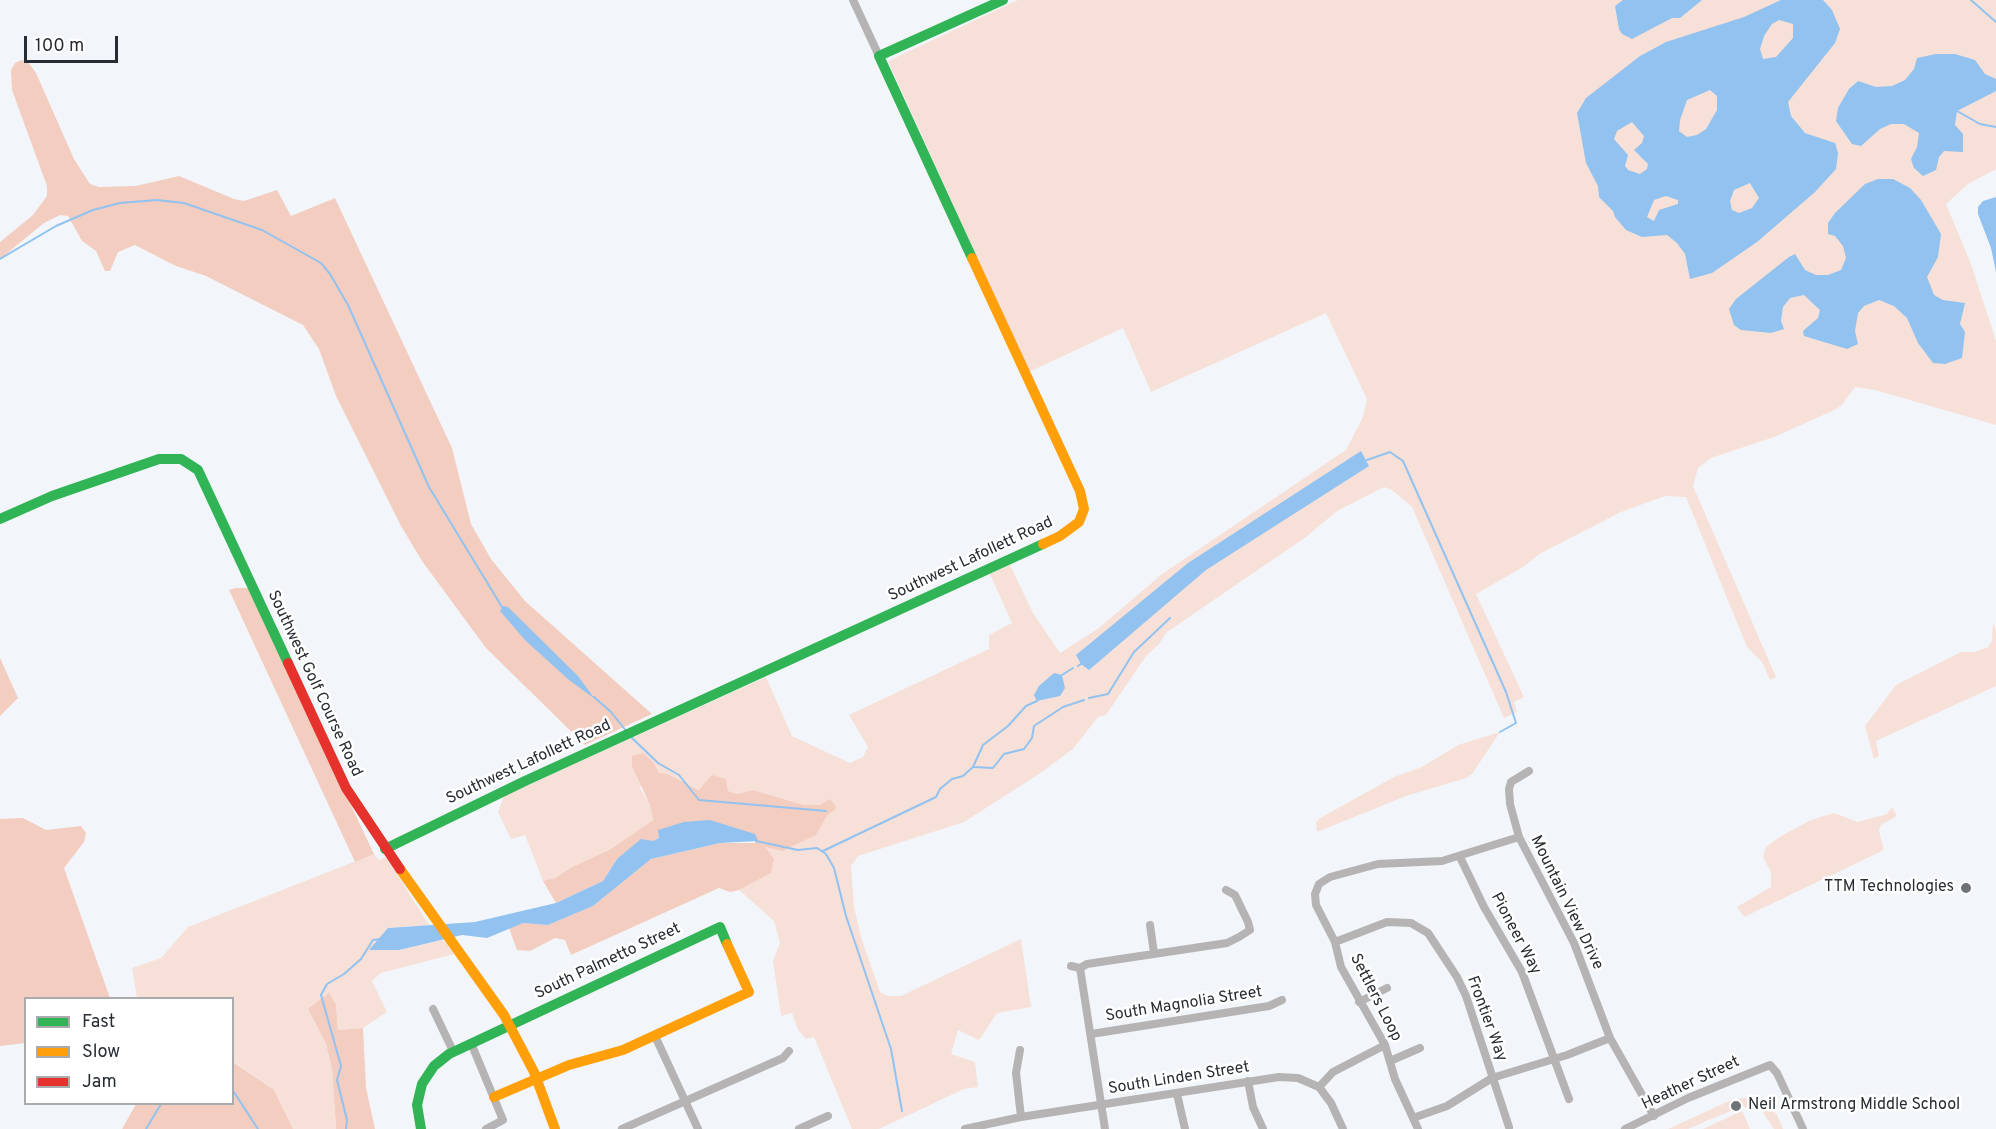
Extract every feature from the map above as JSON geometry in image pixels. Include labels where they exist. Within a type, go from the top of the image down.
[{"type":"street","name":"Southwest Lafollett Road","points":[[385,849],[587,753],[1060,536],[1075,527],[1082,516],[1083,503],[1080,491],[853,0]]},
{"type":"street","points":[[879,56],[1003,0]]},
{"type":"street","name":"Southwest Golf Course Road","points":[[0,519],[39,501],[159,459],[182,459],[198,470],[342,779],[385,849],[468,962],[510,1024],[536,1078],[555,1129]]},
{"type":"street","name":"Mountain View Drive","points":[[1528,771],[1511,782],[1509,789],[1510,804],[1519,837],[1574,943],[1610,1038],[1654,1116]]},
{"type":"street","name":"Settlers Loop","points":[[1418,1129],[1402,1097],[1385,1045],[1341,967],[1335,942],[1316,905],[1315,894],[1319,884],[1330,877],[1378,864],[1426,863],[1460,857],[1482,847],[1519,837]]},
{"type":"street","name":"Pioneer Way","points":[[1460,857],[1484,907],[1522,972],[1569,1099]]},
{"type":"street","points":[[1071,966],[1080,968],[1087,964],[1227,943],[1250,930],[1235,895],[1226,890]]},
{"type":"street","name":"Frontier Way","points":[[1335,942],[1393,922],[1412,923],[1428,933],[1457,976],[1466,996],[1509,1127]]},
{"type":"street","points":[[1150,925],[1154,953]]},
{"type":"street","name":"South Palmetto Street","points":[[421,1129],[417,1111],[422,1084],[434,1066],[453,1051],[720,927],[749,992],[655,1036]]},
{"type":"street","points":[[1080,968],[1106,1129]]},
{"type":"street","points":[[1359,1002],[1387,988]]},
{"type":"street","name":"South Magnolia Street","points":[[1091,1034],[1269,1006],[1282,1000]]},
{"type":"street","points":[[433,1009],[453,1051]]},
{"type":"street","points":[[495,1098],[536,1078],[594,1056],[623,1050],[655,1036],[698,1129]]},
{"type":"street","points":[[1413,1118],[1447,1106],[1492,1078],[1610,1038]]},
{"type":"street","points":[[471,1043],[503,1120],[486,1129]]},
{"type":"street","points":[[1343,1129],[1331,1103],[1319,1087],[1342,1066],[1385,1045]]},
{"type":"street","points":[[1390,1061],[1420,1048]]},
{"type":"street","points":[[1020,1050],[1016,1073],[1021,1117]]},
{"type":"street","points":[[622,1129],[783,1058],[789,1051]]},
{"type":"street","name":"Heather Street","points":[[1625,1129],[1752,1070],[1770,1065],[1777,1073],[1803,1129]]},
{"type":"street","name":"South Linden Street","points":[[965,1129],[1021,1117],[1248,1081],[1298,1078],[1319,1087]]},
{"type":"street","points":[[1248,1081],[1253,1107],[1263,1129]]},
{"type":"street","points":[[1177,1094],[1185,1129]]},
{"type":"street","points":[[799,1129],[828,1116]]},
{"type":"shaded area","points":[[1018,0],[1996,0],[1996,169],[1968,184],[1946,204],[1971,264],[1996,341],[1996,425],[1875,390],[1855,387],[1841,406],[1830,412],[1774,437],[1711,458],[1698,468],[1693,486],[1776,677],[1770,680],[1762,662],[1747,647],[1686,497],[1665,496],[1621,512],[1541,553],[1523,567],[1476,594],[1524,697],[1514,702],[1517,712],[1504,718],[1412,507],[1392,490],[1384,487],[1337,511],[1306,537],[1167,632],[1159,644],[1146,656],[1106,715],[1098,717],[1073,749],[1039,774],[964,822],[858,856],[851,866],[854,907],[861,937],[880,992],[888,996],[901,996],[1021,939],[1031,1007],[997,1013],[979,1040],[958,1030],[951,1054],[975,1062],[978,1087],[964,1089],[879,1129],[852,1129],[814,1037],[806,1039],[798,1030],[792,1013],[781,1016],[773,961],[780,943],[774,921],[739,890],[771,873],[765,847],[816,835],[827,816],[837,808],[804,805],[753,790],[739,794],[728,791],[700,790],[668,774],[659,773],[654,763],[640,788],[650,805],[653,820],[611,849],[572,867],[555,878],[543,881],[525,835],[511,839],[498,812],[504,796],[766,677],[792,736],[850,763],[863,757],[868,747],[849,715],[989,649],[989,635],[1012,623],[990,574],[1010,565],[1033,613],[1060,653],[1099,628],[1162,574],[1346,450],[1363,417],[1367,399],[1326,313],[1151,392],[1123,328],[1029,372],[888,61]]},
{"type":"shaded area","points":[[22,60],[28,62],[36,73],[74,159],[90,184],[99,187],[136,186],[179,176],[244,201],[277,190],[291,216],[335,198],[452,448],[471,524],[491,559],[525,601],[652,714],[585,745],[486,648],[422,561],[401,526],[336,396],[319,349],[303,325],[206,276],[176,266],[135,245],[118,252],[110,271],[105,271],[96,251],[82,241],[68,216],[60,215],[44,223],[0,259],[0,242],[33,215],[47,196],[47,186],[12,90],[11,70],[15,63]]},
{"type":"shaded area","points":[[248,588],[374,854],[355,862],[229,590]]},
{"type":"shaded area","points":[[1993,623],[1996,630],[1996,686],[1876,741],[1879,756],[1874,759],[1865,726],[1896,685],[1961,652],[1975,652],[1988,647],[1992,641]]},
{"type":"shaded area","points":[[0,658],[18,698],[0,716]]},
{"type":"shaded area","points":[[1500,732],[1472,774],[1466,778],[1406,796],[1317,832],[1316,822],[1322,817],[1394,777],[1422,767],[1458,745]]},
{"type":"shaded area","points":[[643,753],[654,763],[659,773],[668,774],[699,790],[712,775],[726,779],[728,791],[738,794],[753,790],[804,805],[820,805],[830,799],[837,808],[827,816],[816,835],[782,851],[765,847],[774,859],[771,873],[739,890],[730,892],[719,888],[571,955],[565,940],[555,938],[530,951],[517,950],[509,928],[523,923],[548,925],[593,906],[651,859],[720,843],[755,843],[754,834],[726,827],[659,838],[617,859],[603,881],[556,903],[543,881],[555,878],[572,867],[611,849],[653,820],[650,805],[632,766],[632,756]]},
{"type":"shaded area","points":[[1892,807],[1897,816],[1881,825],[1879,831],[1884,850],[1744,917],[1737,907],[1771,887],[1771,872],[1763,857],[1766,847],[1781,836],[1811,820],[1834,813],[1858,822],[1887,814]]},
{"type":"shaded area","points":[[23,818],[46,830],[81,826],[86,833],[84,842],[64,868],[110,997],[24,997],[24,1043],[0,1046],[0,819]]},
{"type":"shaded area","points":[[374,854],[379,860],[386,857],[429,925],[388,928],[399,950],[441,940],[445,941],[454,954],[381,973],[372,981],[387,1012],[363,1028],[338,1030],[336,1005],[308,1009],[326,1044],[332,1069],[336,1129],[293,1129],[274,1090],[234,1062],[234,997],[137,997],[132,968],[161,958],[188,927]]},
{"type":"shaded area","points":[[329,993],[336,1005],[338,1030],[363,1028],[366,1088],[375,1129],[336,1129],[332,1069],[326,1044],[308,1009]]},
{"type":"shaded area","points":[[234,1063],[274,1090],[293,1129],[122,1129],[135,1105],[234,1105]]},
{"type":"shaded area","points":[[1742,1098],[1755,1099],[1768,1105],[1777,1115],[1783,1129],[1774,1129],[1762,1111],[1742,1106],[1688,1129],[1668,1129],[1729,1101]]},
{"type":"shaded area","points":[[1742,1111],[1750,1129],[1703,1129]]},
{"type":"water","points":[[1623,0],[1702,0],[1680,18],[1672,18],[1632,39],[1622,34],[1619,29],[1615,6]]},
{"type":"water","points":[[1781,0],[1823,0],[1832,10],[1840,29],[1835,43],[1788,102],[1791,116],[1805,133],[1835,143],[1838,153],[1836,169],[1815,192],[1757,242],[1712,273],[1690,279],[1685,254],[1677,243],[1667,235],[1642,237],[1626,230],[1613,211],[1599,197],[1598,186],[1586,163],[1577,113],[1586,98],[1640,56],[1666,42],[1744,17]],"holes":[[[1779,20],[1793,24],[1793,38],[1776,57],[1763,59],[1760,49],[1764,36],[1772,24]],[[1710,90],[1717,96],[1717,110],[1706,129],[1697,135],[1687,137],[1679,131],[1687,100]],[[1632,122],[1644,136],[1642,143],[1634,150],[1648,164],[1647,169],[1640,174],[1628,170],[1625,166],[1628,155],[1614,139],[1617,131]],[[1750,183],[1759,198],[1752,208],[1739,213],[1732,210],[1730,201],[1734,190]],[[1666,196],[1678,200],[1678,204],[1659,210],[1654,221],[1647,217],[1654,200]]]},
{"type":"water","points":[[1936,54],[1955,54],[1975,60],[1985,74],[1996,79],[1996,91],[1957,111],[1955,125],[1963,134],[1963,152],[1944,151],[1939,157],[1936,170],[1923,176],[1914,168],[1911,159],[1917,147],[1919,133],[1904,124],[1891,124],[1880,129],[1861,146],[1852,144],[1836,121],[1838,108],[1849,89],[1858,81],[1876,87],[1892,86],[1905,80],[1914,69],[1917,58]]},
{"type":"water","points":[[1878,179],[1893,179],[1910,188],[1921,200],[1941,234],[1938,257],[1927,277],[1934,295],[1943,300],[1965,303],[1960,324],[1965,332],[1962,358],[1945,364],[1933,363],[1918,343],[1907,318],[1894,306],[1879,300],[1864,306],[1858,313],[1855,331],[1858,344],[1847,349],[1804,336],[1803,331],[1818,318],[1820,310],[1804,295],[1790,298],[1783,307],[1781,321],[1784,329],[1771,333],[1741,330],[1734,325],[1729,309],[1736,299],[1789,257],[1795,254],[1805,270],[1816,275],[1828,275],[1841,270],[1846,258],[1843,246],[1835,236],[1828,234],[1828,223],[1835,213],[1865,184]]},
{"type":"water","points":[[1996,197],[1996,272],[1991,248],[1978,214],[1978,207],[1983,201]]},
{"type":"water","points":[[1361,451],[1369,466],[1206,570],[1089,670],[1081,664],[1076,655],[1188,563]]},
{"type":"water","points":[[503,606],[508,607],[578,676],[595,699],[569,680],[525,640],[500,611]]},
{"type":"water","points":[[1054,673],[1062,675],[1065,688],[1060,696],[1037,701],[1034,695],[1039,686]]},
{"type":"water","points":[[710,820],[755,834],[758,841],[720,843],[651,859],[593,906],[548,925],[523,923],[487,938],[462,935],[399,950],[369,950],[388,928],[475,922],[556,903],[603,881],[617,859],[641,839],[653,841],[659,838],[658,830],[684,822]]},
{"type":"waterway","points":[[1971,0],[1996,22]]},
{"type":"waterway","points":[[1957,111],[1980,124],[1996,127]]},
{"type":"waterway","points":[[0,259],[56,226],[93,210],[120,203],[157,200],[184,203],[262,230],[321,263],[348,305],[429,487],[502,607]]},
{"type":"waterway","points":[[1367,460],[1390,452],[1403,461],[1506,692],[1516,723],[1500,732]]},
{"type":"waterway","points":[[1089,698],[1108,694],[1134,652],[1170,618]]},
{"type":"waterway","points":[[1062,675],[1073,668]]},
{"type":"waterway","points":[[594,697],[611,712],[627,732]]},
{"type":"waterway","points":[[974,767],[993,768],[1004,754],[1024,749],[1032,738],[1034,726],[1063,707],[1084,700]]},
{"type":"waterway","points":[[823,851],[936,797],[940,789],[952,779],[963,776],[973,767],[983,745],[1008,726],[1026,706],[1037,701]]},
{"type":"waterway","points":[[630,736],[658,763],[679,775],[699,800],[826,811]]},
{"type":"waterway","points":[[756,841],[798,850],[817,848],[826,854],[834,868],[846,916],[891,1049],[902,1111]]},
{"type":"waterway","points":[[346,1129],[347,1120],[337,1080],[341,1066],[321,995],[327,984],[344,974],[361,959],[373,940],[381,939]]},
{"type":"waterway","points":[[234,1092],[258,1129]]},
{"type":"waterway","points":[[146,1129],[160,1105]]},
{"type":"traffic: fast","points":[[972,258],[879,56],[1003,0]]},
{"type":"traffic: fast","points":[[0,519],[52,496],[159,459],[181,459],[198,470],[288,663]]},
{"type":"traffic: fast","points":[[385,849],[525,781],[1043,544]]},
{"type":"traffic: fast","points":[[421,1129],[417,1105],[422,1084],[434,1066],[449,1054],[720,927],[727,944]]},
{"type":"traffic: slow","points":[[972,258],[1080,491],[1084,509],[1079,522],[1060,536],[1043,544]]},
{"type":"traffic: slow","points":[[400,869],[504,1015],[534,1072],[555,1129]]},
{"type":"traffic: slow","points":[[494,1097],[569,1065],[623,1050],[749,992],[727,944]]},
{"type":"traffic: jam","points":[[288,663],[346,788],[400,869]]},
{"type":"place","name":"TTM Technologies","points":[[1966,888]]},
{"type":"place","name":"Neil Armstrong Middle School","points":[[1736,1106]]}]
